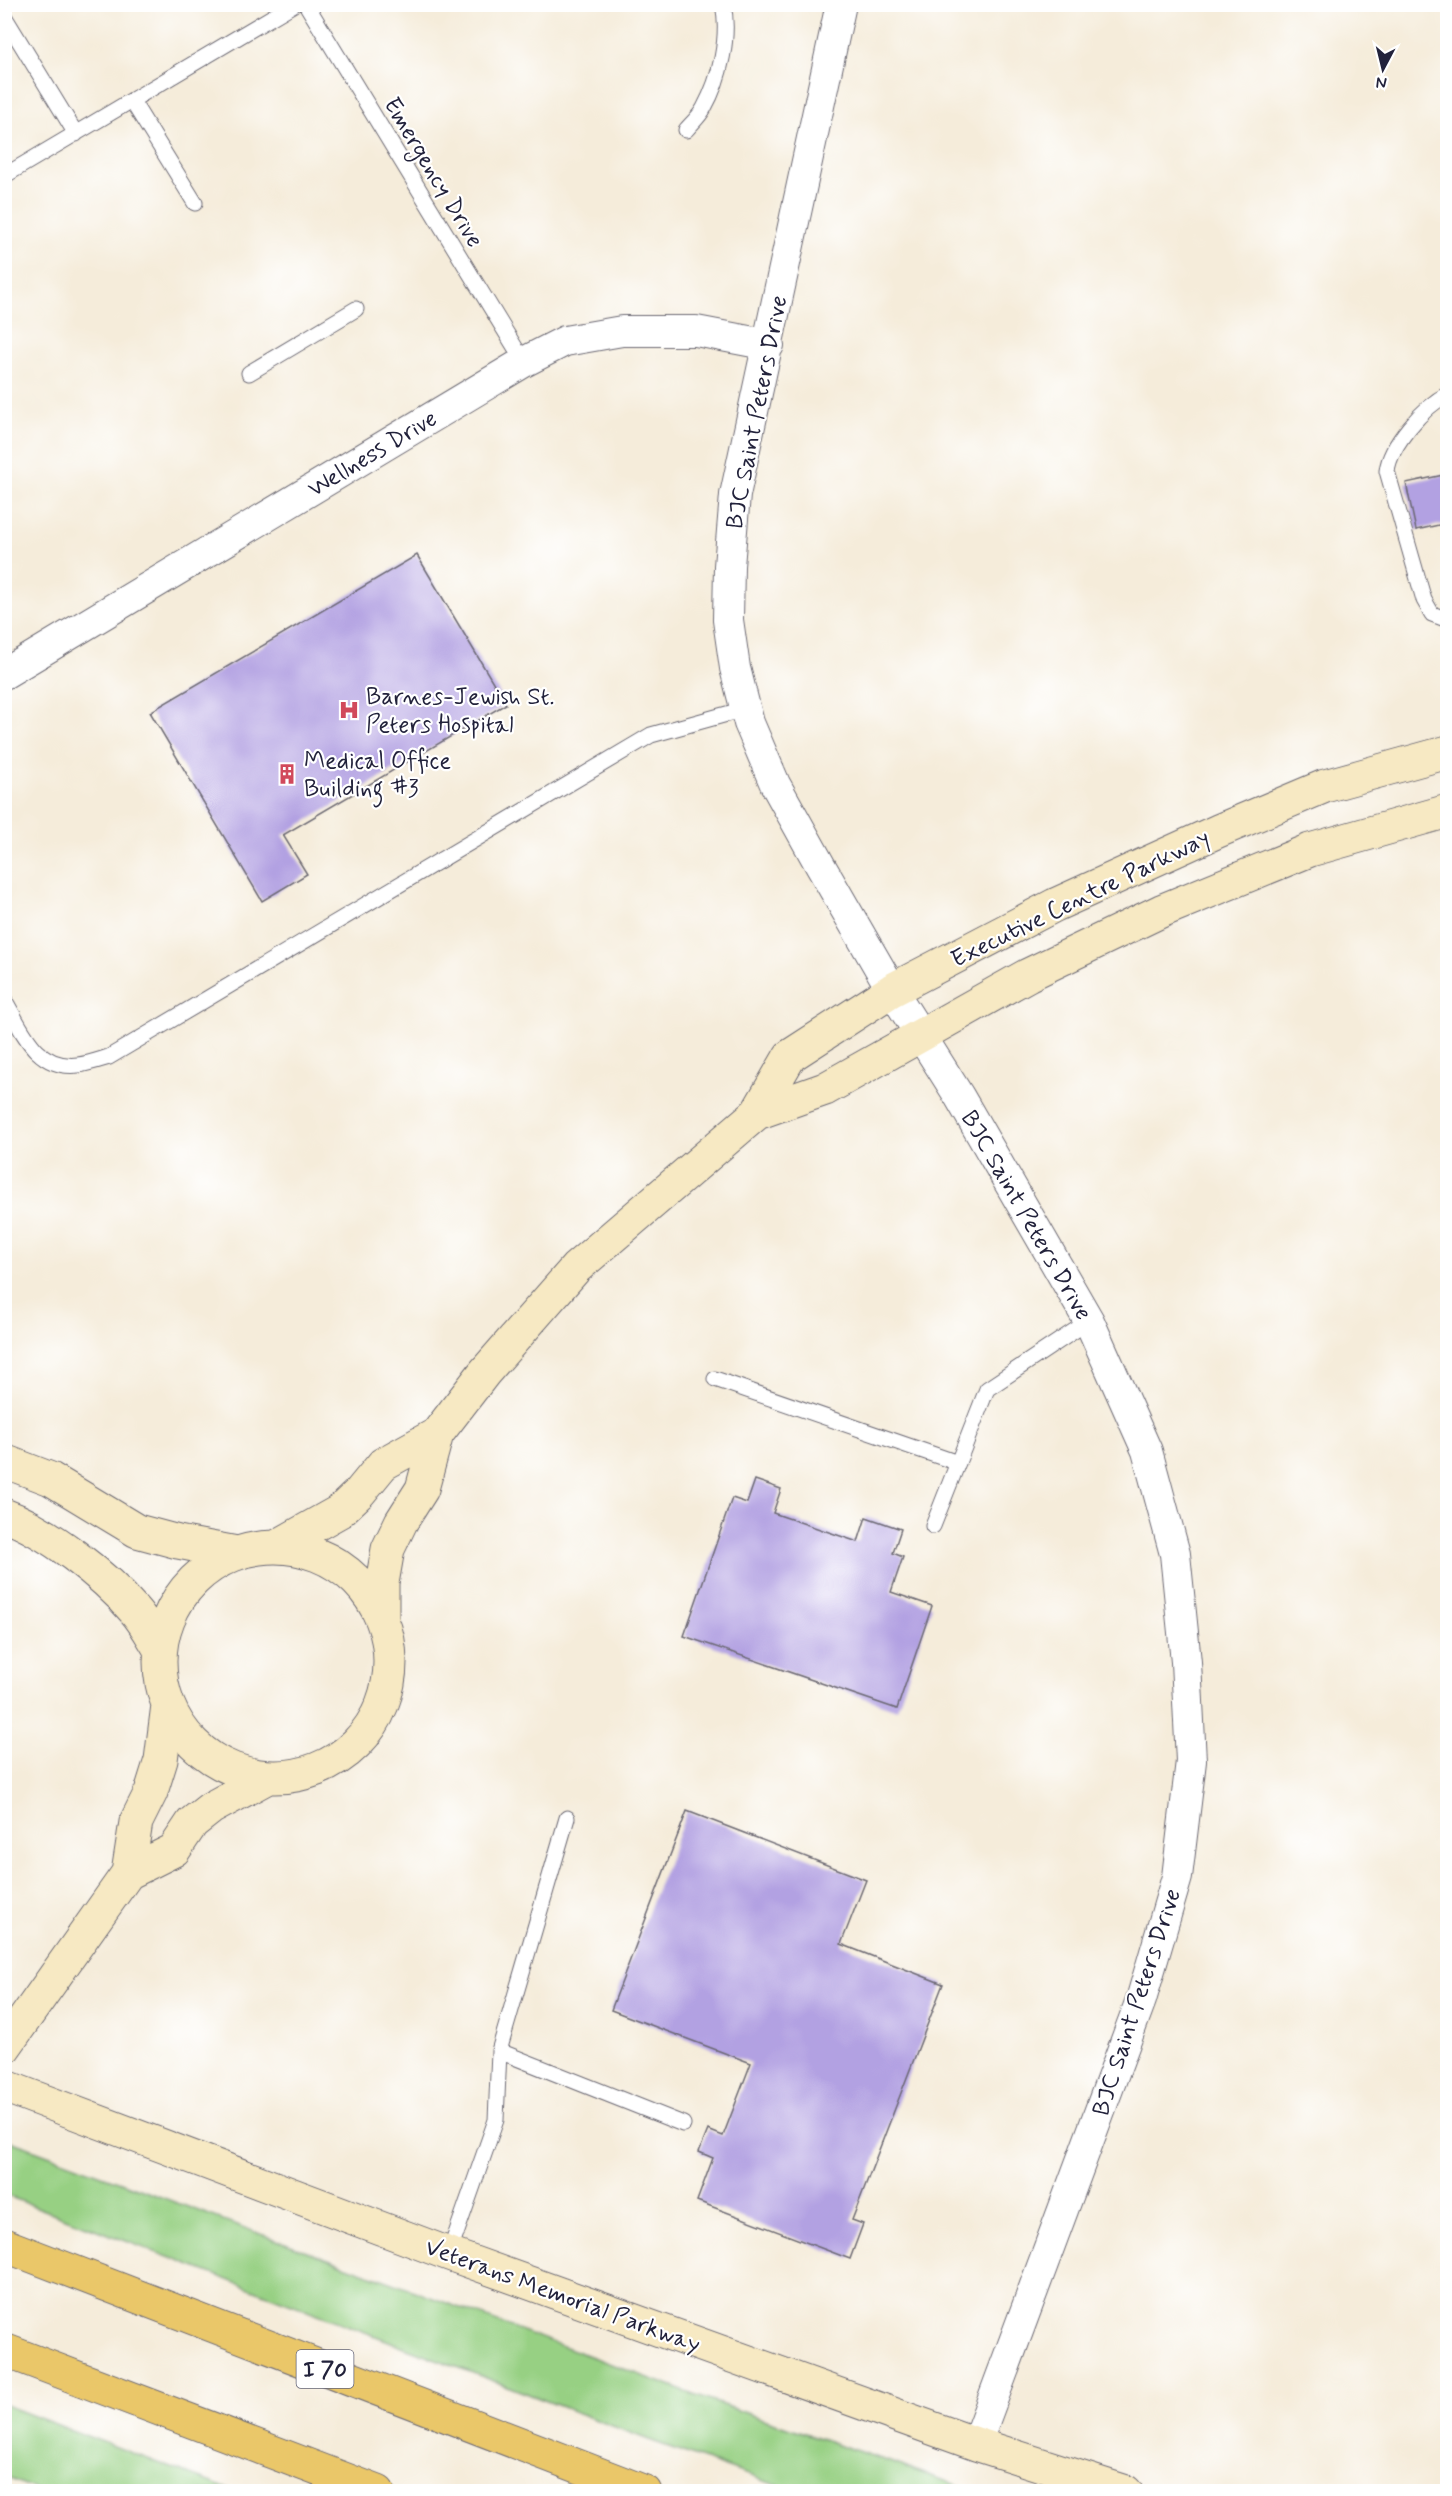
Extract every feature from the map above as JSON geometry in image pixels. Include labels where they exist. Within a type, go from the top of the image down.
[{"type":"highway","name":"I 70","points":[[4,2245],[645,2492]]},
{"type":"highway","points":[[4,2350],[378,2492]]},
{"type":"street","name":"BJC Saint Peters Drive","points":[[842,4],[735,495],[729,566],[728,620],[735,668],[749,723],[775,784],[892,990],[923,1036],[1089,1321],[1147,1451],[1175,1554],[1186,1662],[1191,1761],[1177,1877],[1141,2000],[976,2444]]},
{"type":"street","name":"Wellness Drive","points":[[4,674],[524,362],[565,341],[622,331],[696,331],[769,345]]},
{"type":"street","name":"Executive Centre Parkway","points":[[382,1618],[382,1583],[388,1549],[401,1522],[422,1489],[437,1434],[484,1373],[576,1268],[757,1113],[790,1056],[892,990],[1054,905],[1218,831],[1325,786],[1448,752]]},
{"type":"street","name":"Executive Centre Parkway","points":[[757,1113],[825,1089],[1028,975],[1161,911],[1310,850],[1448,811]]},
{"type":"street","name":"Executive Centre Parkway","points":[[276,1547],[340,1511],[360,1492],[383,1464],[437,1434]]},
{"type":"street","points":[[4,1461],[51,1479],[137,1531],[178,1542],[237,1552]]},
{"type":"street","points":[[4,1515],[50,1539],[87,1565],[135,1611],[160,1648]]},
{"type":"street","points":[[263,1546],[276,1547],[290,1547],[317,1554],[340,1566],[361,1584],[377,1606],[382,1618],[387,1631],[391,1657],[389,1684],[381,1709],[367,1733],[348,1752],[325,1766],[300,1775],[268,1777],[246,1774],[221,1764],[199,1749],[181,1730],[168,1706],[160,1680],[160,1648],[164,1627],[175,1602],[192,1581],[213,1564],[237,1552],[263,1546]]},
{"type":"street","points":[[4,2048],[128,1873],[136,1822],[151,1792],[161,1760],[168,1706]]},
{"type":"street","points":[[128,1873],[174,1850],[192,1823],[211,1808],[268,1777]]},
{"type":"street","name":"Veterans Memorial Parkway","points":[[4,2086],[449,2254],[976,2444],[1126,2492]]},
{"type":"lane","points":[[4,176],[294,4]]},
{"type":"lane","name":"Emergency Drive","points":[[306,4],[524,362]]},
{"type":"lane","points":[[686,130],[703,110],[718,78],[727,21],[723,4]]},
{"type":"lane","points":[[4,16],[76,134]]},
{"type":"lane","points":[[132,101],[195,203]]},
{"type":"lane","points":[[249,373],[356,309]]},
{"type":"lane","points":[[1448,394],[1418,420],[1396,444],[1388,462],[1387,471],[1424,600],[1432,614],[1448,620]]},
{"type":"lane","points":[[4,999],[35,1052],[52,1063],[77,1066],[110,1057],[651,735],[745,709]]},
{"type":"lane","points":[[933,1526],[987,1389],[1089,1321]]},
{"type":"lane","points":[[715,1379],[958,1463]]},
{"type":"lane","points":[[449,2254],[496,2120],[499,2051],[567,1818]]},
{"type":"lane","points":[[499,2051],[682,2124]]},
{"type":"green space","points":[[5,2139],[708,2400],[975,2491],[793,2491],[649,2440],[5,2195]]},
{"type":"green space","points":[[4,2405],[233,2491],[40,2491],[5,2477]]},
{"type":"building","points":[[1448,474],[1448,523],[1416,530],[1406,483]]},
{"type":"building","name":"Medical Office Building #3","points":[[417,555],[506,704],[283,835],[307,874],[262,901],[150,712]]},
{"type":"building","points":[[755,1480],[781,1489],[773,1513],[858,1542],[866,1517],[901,1529],[893,1553],[903,1557],[891,1592],[932,1606],[897,1709],[684,1636],[732,1498],[747,1503]]},
{"type":"building","points":[[687,1811],[866,1880],[841,1944],[943,1984],[852,2220],[863,2224],[850,2259],[697,2201],[713,2158],[699,2152],[708,2130],[723,2136],[751,2063],[611,2010]]},
{"type":"place","name":"Barnes-Jewish St. Peters Hospital","points":[[349,710]]},
{"type":"place","name":"Medical Office Building #3","points":[[287,774]]}]
